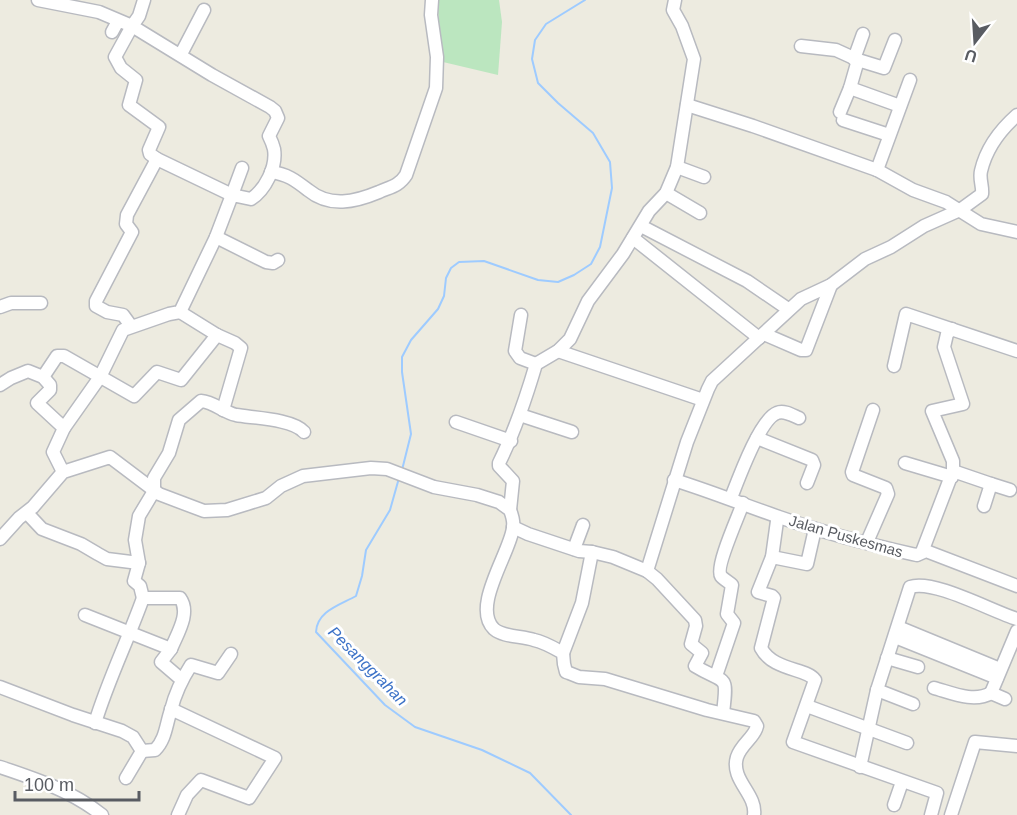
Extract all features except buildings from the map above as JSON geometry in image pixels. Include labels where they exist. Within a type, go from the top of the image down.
[{"type":"street","points":[[38,0],[99,12],[115,27],[132,26],[275,111],[278,118],[269,136],[274,150],[271,172],[258,195],[251,200],[232,195],[150,154],[149,150],[159,127],[129,105],[136,80],[121,68],[115,57],[132,26],[139,16],[144,0]]},
{"type":"street","points":[[271,172],[286,174],[298,181],[309,192],[327,200],[344,203],[400,184],[406,176],[436,88],[437,57],[431,15],[432,0]]},
{"type":"street","points":[[563,653],[534,639],[501,633],[493,628],[487,617],[489,597],[500,563],[508,548],[513,527],[510,510],[513,481],[499,465],[511,441],[536,364],[558,351],[570,339],[588,301],[633,238],[649,211],[666,193],[677,167],[694,59],[682,26],[673,10],[675,0]]},
{"type":"street","points":[[181,54],[204,10]]},
{"type":"street","points":[[863,34],[842,116],[889,135]]},
{"type":"street","points":[[801,46],[836,50],[856,60],[884,68],[895,40]]},
{"type":"street","points":[[877,170],[910,80]]},
{"type":"street","points":[[850,88],[900,105]]},
{"type":"street","points":[[687,105],[877,170],[912,190],[960,210],[981,224],[1017,232]]},
{"type":"street","points":[[647,571],[674,480],[712,381],[801,299],[831,285],[865,259],[891,247],[924,226],[960,210],[982,194],[981,171],[988,150],[1002,129],[1017,115]]},
{"type":"street","points":[[131,326],[123,315],[107,312],[96,306],[96,301],[132,232],[126,224],[127,215],[157,159]]},
{"type":"street","points":[[677,167],[704,177]]},
{"type":"street","points":[[180,312],[216,237],[242,168]]},
{"type":"street","points":[[666,193],[700,213]]},
{"type":"street","points":[[641,226],[747,281],[788,309]]},
{"type":"street","points":[[216,237],[266,262],[273,263],[278,260]]},
{"type":"street","points":[[633,238],[761,336],[801,350],[806,350],[831,285]]},
{"type":"street","points":[[0,307],[11,303],[41,303]]},
{"type":"street","points":[[63,472],[52,452],[64,428],[100,377],[123,330],[131,326],[180,312],[241,348],[223,410]]},
{"type":"street","points":[[894,366],[906,314],[1017,351]]},
{"type":"street","points":[[521,315],[515,351],[520,358],[536,364]]},
{"type":"street","points":[[922,552],[952,474],[953,460],[932,411],[963,404],[944,347],[947,334],[952,329]]},
{"type":"street","points":[[43,377],[57,356],[69,358],[134,396],[157,372],[181,380],[217,335]]},
{"type":"street","points":[[558,351],[703,400]]},
{"type":"street","points":[[0,385],[24,372],[43,377],[51,386],[38,405],[64,428]]},
{"type":"street","points":[[95,723],[104,693],[131,633],[143,598],[140,586],[134,580],[139,563],[135,545],[139,516],[154,491],[154,478],[169,453],[179,420],[201,401],[214,404],[233,414],[297,426],[304,432]]},
{"type":"street","points":[[867,542],[888,494],[886,488],[861,480],[852,472],[873,410]]},
{"type":"street","points":[[730,498],[757,438],[770,417],[777,412],[786,412],[799,418]]},
{"type":"street","points":[[520,415],[572,432]]},
{"type":"street","points":[[456,422],[511,441]]},
{"type":"street","points":[[757,438],[812,460],[814,465],[807,483]]},
{"type":"street","points":[[0,539],[19,518],[27,513],[63,472],[110,457],[154,491],[204,511],[227,510],[266,498],[281,486],[303,476],[371,468],[387,469],[434,487],[477,495],[499,502],[510,510]]},
{"type":"street","points":[[905,463],[1010,490]]},
{"type":"street","name":"Jalan Puskesmas","points":[[674,480],[816,529],[912,554],[917,555],[926,551],[941,555],[1017,586]]},
{"type":"street","points":[[984,506],[991,484]]},
{"type":"street","points":[[716,676],[734,623],[727,614],[732,585],[722,577],[719,570],[730,531],[743,503]]},
{"type":"street","points":[[27,513],[42,529],[81,544],[107,559],[139,563]]},
{"type":"street","points":[[777,520],[772,557],[758,592],[774,598],[761,648],[769,658],[786,668],[814,677],[815,680],[794,742],[937,793],[931,815]]},
{"type":"street","points":[[574,549],[583,525]]},
{"type":"street","points":[[513,527],[583,552],[613,557],[647,571],[692,615],[696,626],[691,644],[702,653],[695,666],[722,680],[726,687],[723,713]]},
{"type":"street","points":[[772,557],[807,564],[816,529]]},
{"type":"street","points":[[592,552],[582,603],[563,653],[566,672],[579,677],[605,680],[707,710],[754,721],[757,726],[753,735],[746,742],[737,759],[737,769],[742,783],[755,803],[754,815]]},
{"type":"street","points":[[860,766],[877,690],[910,587],[918,584],[937,588],[1017,619]]},
{"type":"street","points":[[143,598],[182,599],[185,614],[171,649],[161,662],[182,680]]},
{"type":"street","points":[[85,615],[171,649]]},
{"type":"street","points":[[934,688],[963,697],[986,696],[991,693],[1017,631]]},
{"type":"street","points":[[897,632],[998,674]]},
{"type":"street","points":[[142,751],[155,750],[163,739],[171,708],[182,680],[191,665],[218,673],[231,654]]},
{"type":"street","points":[[886,658],[918,667]]},
{"type":"street","points":[[0,687],[95,723],[107,725],[133,737],[142,751]]},
{"type":"street","points":[[877,690],[913,704]]},
{"type":"street","points":[[991,693],[1005,699]]},
{"type":"street","points":[[807,706],[907,743]]},
{"type":"street","points":[[171,708],[275,758],[249,798],[201,780],[187,795],[178,815]]},
{"type":"street","points":[[951,815],[975,742],[1017,746]]},
{"type":"street","points":[[126,778],[142,751]]},
{"type":"street","points":[[0,767],[62,790],[102,815]]},
{"type":"street","points":[[894,805],[902,782]]},
{"type":"green space","points":[[439,0],[499,0],[502,22],[498,75],[443,62]]},
{"type":"waterway","name":"Pesanggrahan","points":[[402,470],[411,434],[402,357],[411,340],[438,309],[451,268],[459,262],[484,261],[538,280],[558,282],[591,264],[600,247],[612,188],[610,162],[593,133],[538,83],[532,59],[535,40],[546,24],[585,0]]},
{"type":"waterway","name":"Pesanggrahan","points":[[399,478],[390,510],[366,550],[356,596],[325,614],[320,619],[316,632],[385,705],[415,727],[482,750],[530,773],[571,815]]}]
